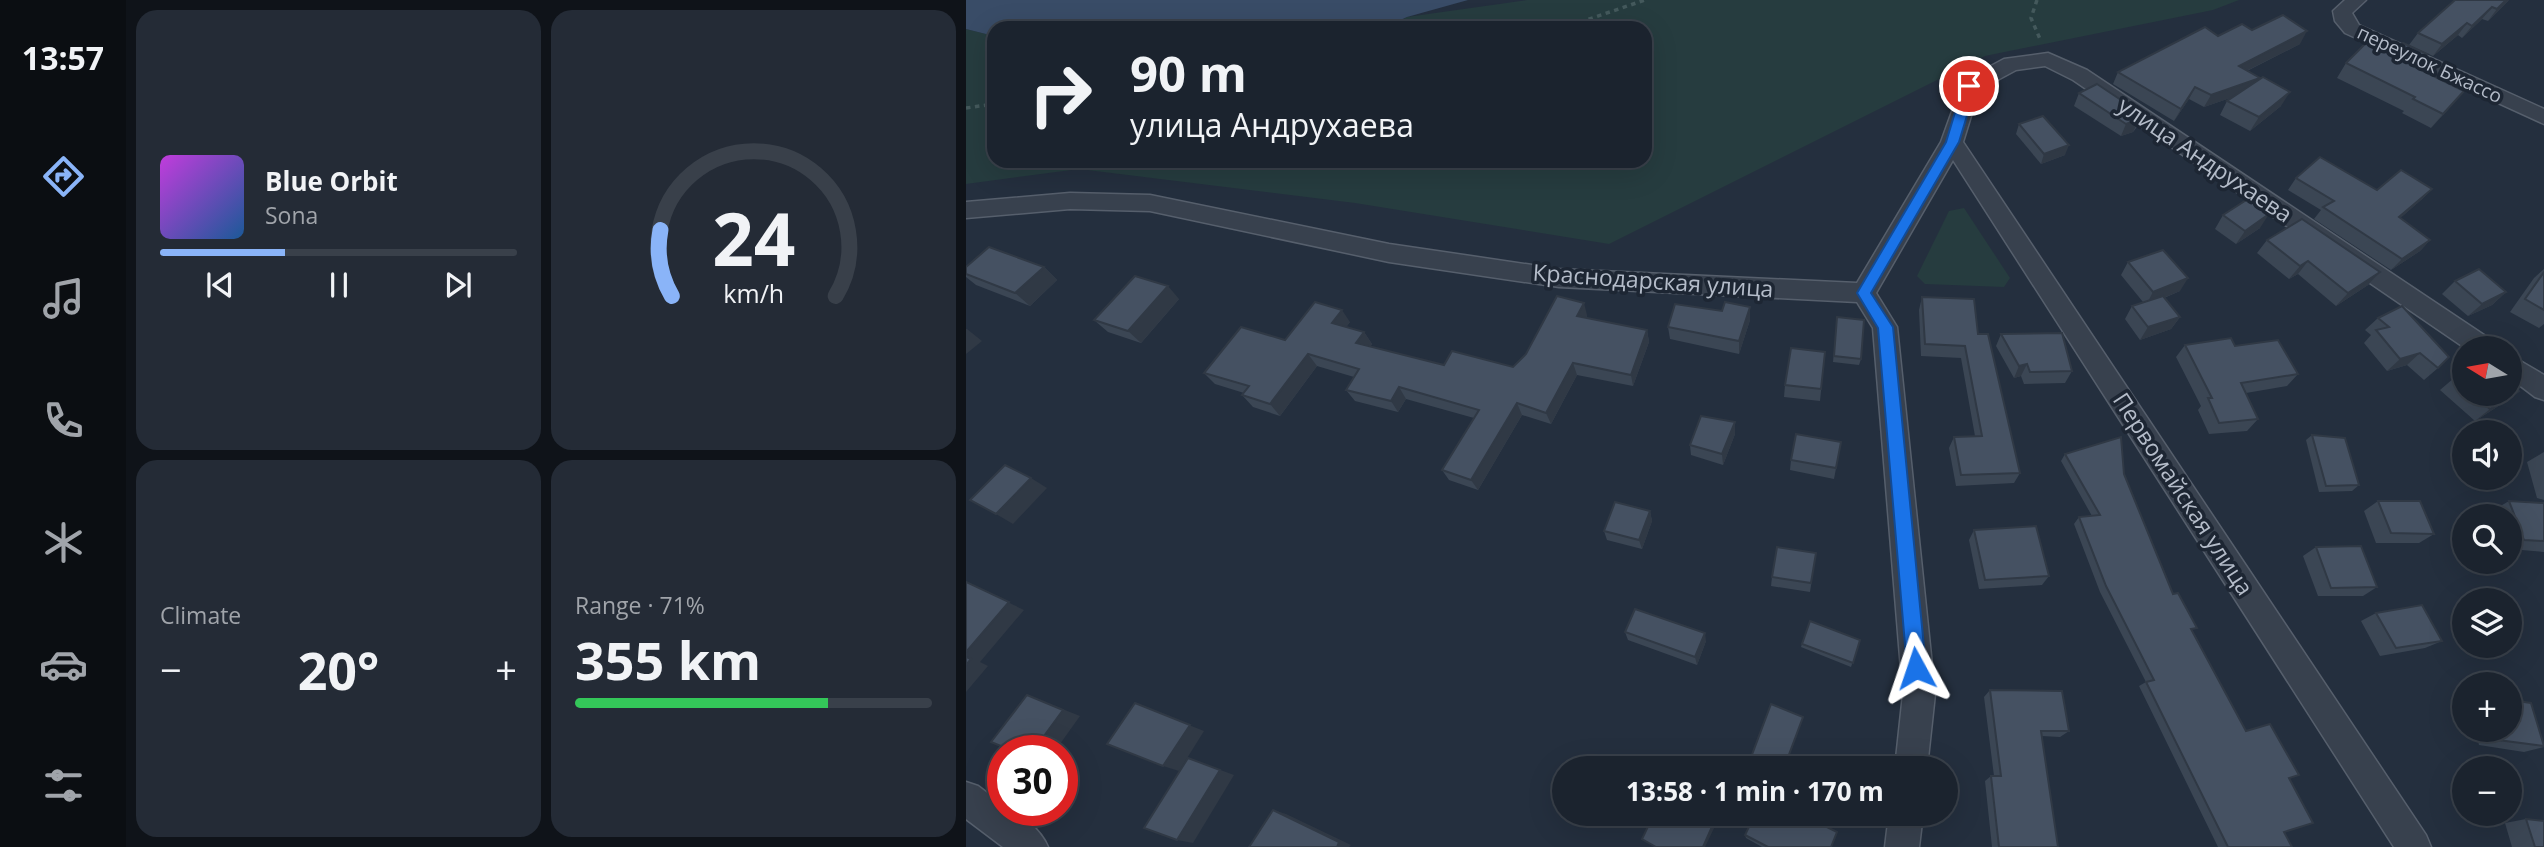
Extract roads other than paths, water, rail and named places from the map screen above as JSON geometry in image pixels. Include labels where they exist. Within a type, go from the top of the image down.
[{"type":"street","name":"переулок Бжассо","points":[[2357,0],[2342,11],[2344,21],[2352,29],[2544,117]]},
{"type":"street","name":"улица Андрухаева","points":[[1952,142],[1969,86],[2011,64],[2048,59],[2080,75],[2466,336]]},
{"type":"street","points":[[1911,756],[1919,694],[1885,327],[1864,293],[1952,142]]},
{"type":"street","name":"Первомайская улица","points":[[1952,142],[2414,847]]},
{"type":"street","name":"Краснодарская улица","points":[[966,210],[1070,201],[1150,203],[1389,253],[1559,278],[1864,293]]},
{"type":"street","points":[[2522,373],[2544,389]]},
{"type":"street","points":[[966,798],[1031,847]]},
{"type":"street","points":[[1902,847],[1905,826]]},
{"type":"water","points":[[966,0],[1468,0],[1398,21],[987,21],[987,34],[966,29]]}]
